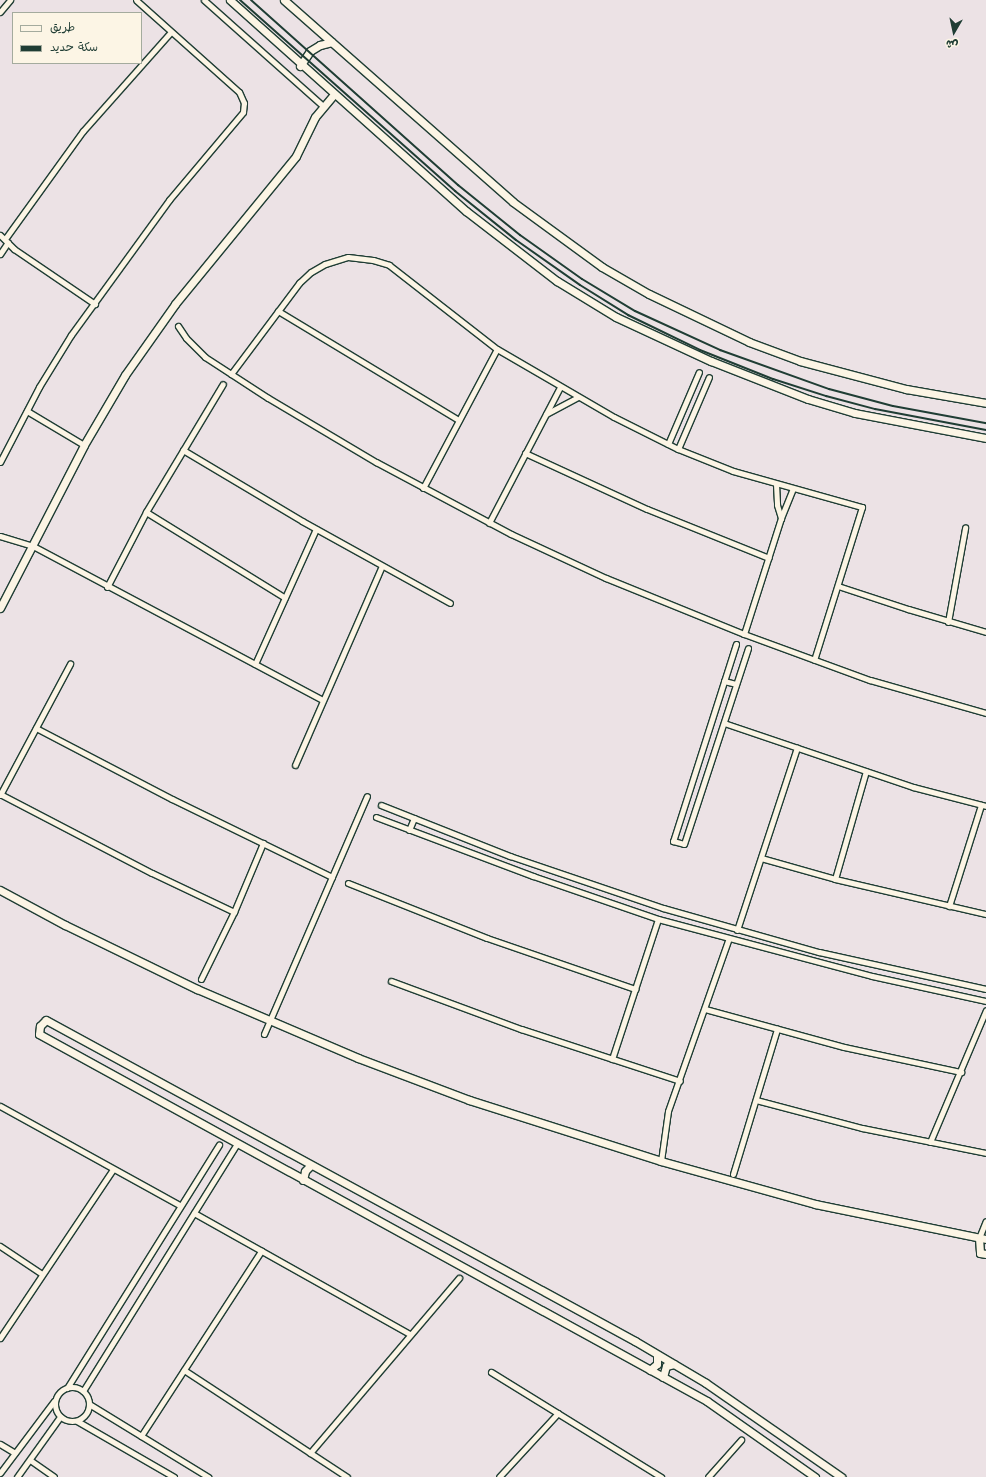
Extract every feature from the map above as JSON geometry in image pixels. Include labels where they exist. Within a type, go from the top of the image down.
[{"type":"street","points":[[0,12],[10,0]]},
{"type":"street","points":[[0,462],[60,351],[169,200],[243,112],[244,103],[239,92],[136,0]]},
{"type":"street","points":[[204,0],[323,106]]},
{"type":"street","points":[[230,0],[300,66],[334,94],[466,211],[557,281],[616,317],[718,364],[808,399],[855,413],[986,438]]},
{"type":"street","points":[[284,0],[513,202],[602,267],[649,294],[730,334],[800,361],[906,389],[986,403]]},
{"type":"street","points":[[0,254],[6,241],[79,137],[171,32]]},
{"type":"street","points":[[300,66],[310,51],[332,42]]},
{"type":"street","points":[[0,608],[84,445],[142,349],[175,304],[296,156],[312,121],[334,94]]},
{"type":"street","points":[[0,235],[6,241],[95,304]]},
{"type":"street","points":[[231,374],[299,283],[318,267],[340,259],[365,258],[396,270],[452,316],[497,349],[560,387],[668,444],[678,449],[776,484],[862,507],[814,660]]},
{"type":"street","points":[[278,311],[459,420]]},
{"type":"street","points":[[178,326],[198,351],[231,374],[334,438],[423,488],[606,578],[744,634],[870,680],[986,713]]},
{"type":"street","points":[[423,488],[497,349]]},
{"type":"street","points":[[668,444],[699,372]]},
{"type":"street","points":[[678,449],[709,377]]},
{"type":"street","points":[[107,587],[146,512],[224,384]]},
{"type":"street","points":[[490,522],[560,387]]},
{"type":"street","points":[[546,414],[578,397]]},
{"type":"street","points":[[27,411],[84,445]]},
{"type":"street","points":[[183,450],[316,529],[450,603]]},
{"type":"street","points":[[525,453],[647,509],[768,558]]},
{"type":"street","points":[[776,484],[776,498],[781,518]]},
{"type":"street","points":[[744,634],[781,518],[793,489]]},
{"type":"street","points":[[146,512],[285,598]]},
{"type":"street","points":[[948,622],[965,528]]},
{"type":"street","points":[[255,664],[316,529]]},
{"type":"street","points":[[0,536],[33,546],[107,587],[323,700]]},
{"type":"street","points":[[295,765],[382,566]]},
{"type":"street","points":[[838,586],[948,622],[986,632]]},
{"type":"street","points":[[736,644],[673,841],[684,844],[748,648]]},
{"type":"street","points":[[70,664],[0,795],[152,873],[234,912]]},
{"type":"street","points":[[724,680],[736,684]]},
{"type":"street","points":[[724,723],[866,771],[984,806],[949,906]]},
{"type":"street","points":[[36,728],[332,877]]},
{"type":"street","points":[[737,930],[797,748]]},
{"type":"street","points":[[834,879],[866,771]]},
{"type":"street","points":[[264,1034],[367,796]]},
{"type":"street","points":[[381,805],[553,872],[737,930],[870,965],[986,989]]},
{"type":"street","points":[[376,817],[533,876],[658,919],[872,976],[986,1001]]},
{"type":"street","points":[[409,830],[414,818]]},
{"type":"street","points":[[201,979],[234,912],[263,843]]},
{"type":"street","points":[[761,858],[834,879],[986,914]]},
{"type":"street","points":[[348,883],[487,938],[635,989]]},
{"type":"street","points":[[0,890],[131,958],[270,1021],[428,1085],[661,1162],[816,1204],[983,1239]]},
{"type":"street","points":[[612,1059],[658,919]]},
{"type":"street","points":[[661,1162],[666,1118],[729,938]]},
{"type":"street","points":[[391,981],[612,1059],[680,1081]]},
{"type":"street","points":[[705,1009],[777,1029],[961,1072]]},
{"type":"street","points":[[930,1142],[986,1010]]},
{"type":"street","points":[[815,1477],[724,1411],[39,1034],[40,1026],[46,1020],[674,1364],[767,1424],[841,1477]]},
{"type":"street","points":[[733,1174],[777,1029]]},
{"type":"street","points":[[756,1100],[828,1120],[986,1153]]},
{"type":"street","points":[[0,1106],[179,1205]]},
{"type":"street","points":[[83,1391],[237,1144]]},
{"type":"street","points":[[67,1388],[179,1205],[219,1145]]},
{"type":"street","points":[[303,1180],[304,1171],[311,1165]]},
{"type":"street","points":[[0,1338],[113,1168]]},
{"type":"street","points":[[194,1213],[410,1334]]},
{"type":"street","points":[[983,1254],[983,1239],[986,1222]]},
{"type":"street","points":[[0,1246],[42,1274]]},
{"type":"street","points":[[141,1436],[262,1251]]},
{"type":"street","points":[[310,1453],[459,1278]]},
{"type":"street","points":[[650,1370],[657,1364],[657,1355]]},
{"type":"street","points":[[663,1377],[666,1366],[674,1364]]},
{"type":"street","points":[[184,1370],[347,1477]]},
{"type":"street","points":[[491,1372],[661,1477]]},
{"type":"street","points":[[0,1473],[55,1401],[60,1391],[74,1387],[83,1391],[89,1404],[208,1477]]},
{"type":"street","points":[[55,1401],[55,1410],[60,1417],[68,1421],[77,1421],[174,1477]]},
{"type":"street","points":[[77,1421],[84,1416],[89,1404]]},
{"type":"street","points":[[499,1477],[558,1413]]},
{"type":"street","points":[[16,1477],[30,1460],[60,1417]]},
{"type":"street","points":[[708,1477],[741,1440]]},
{"type":"street","points":[[0,1444],[15,1454]]},
{"type":"street","points":[[30,1460],[54,1477]]},
{"type":"railway","points":[[240,0],[455,191],[516,240],[580,285],[628,315],[700,350],[773,379],[826,396],[875,409],[986,430]]},
{"type":"railway","points":[[251,0],[458,185],[520,235],[582,279],[635,311],[720,350],[829,389],[893,406],[986,423]]}]
